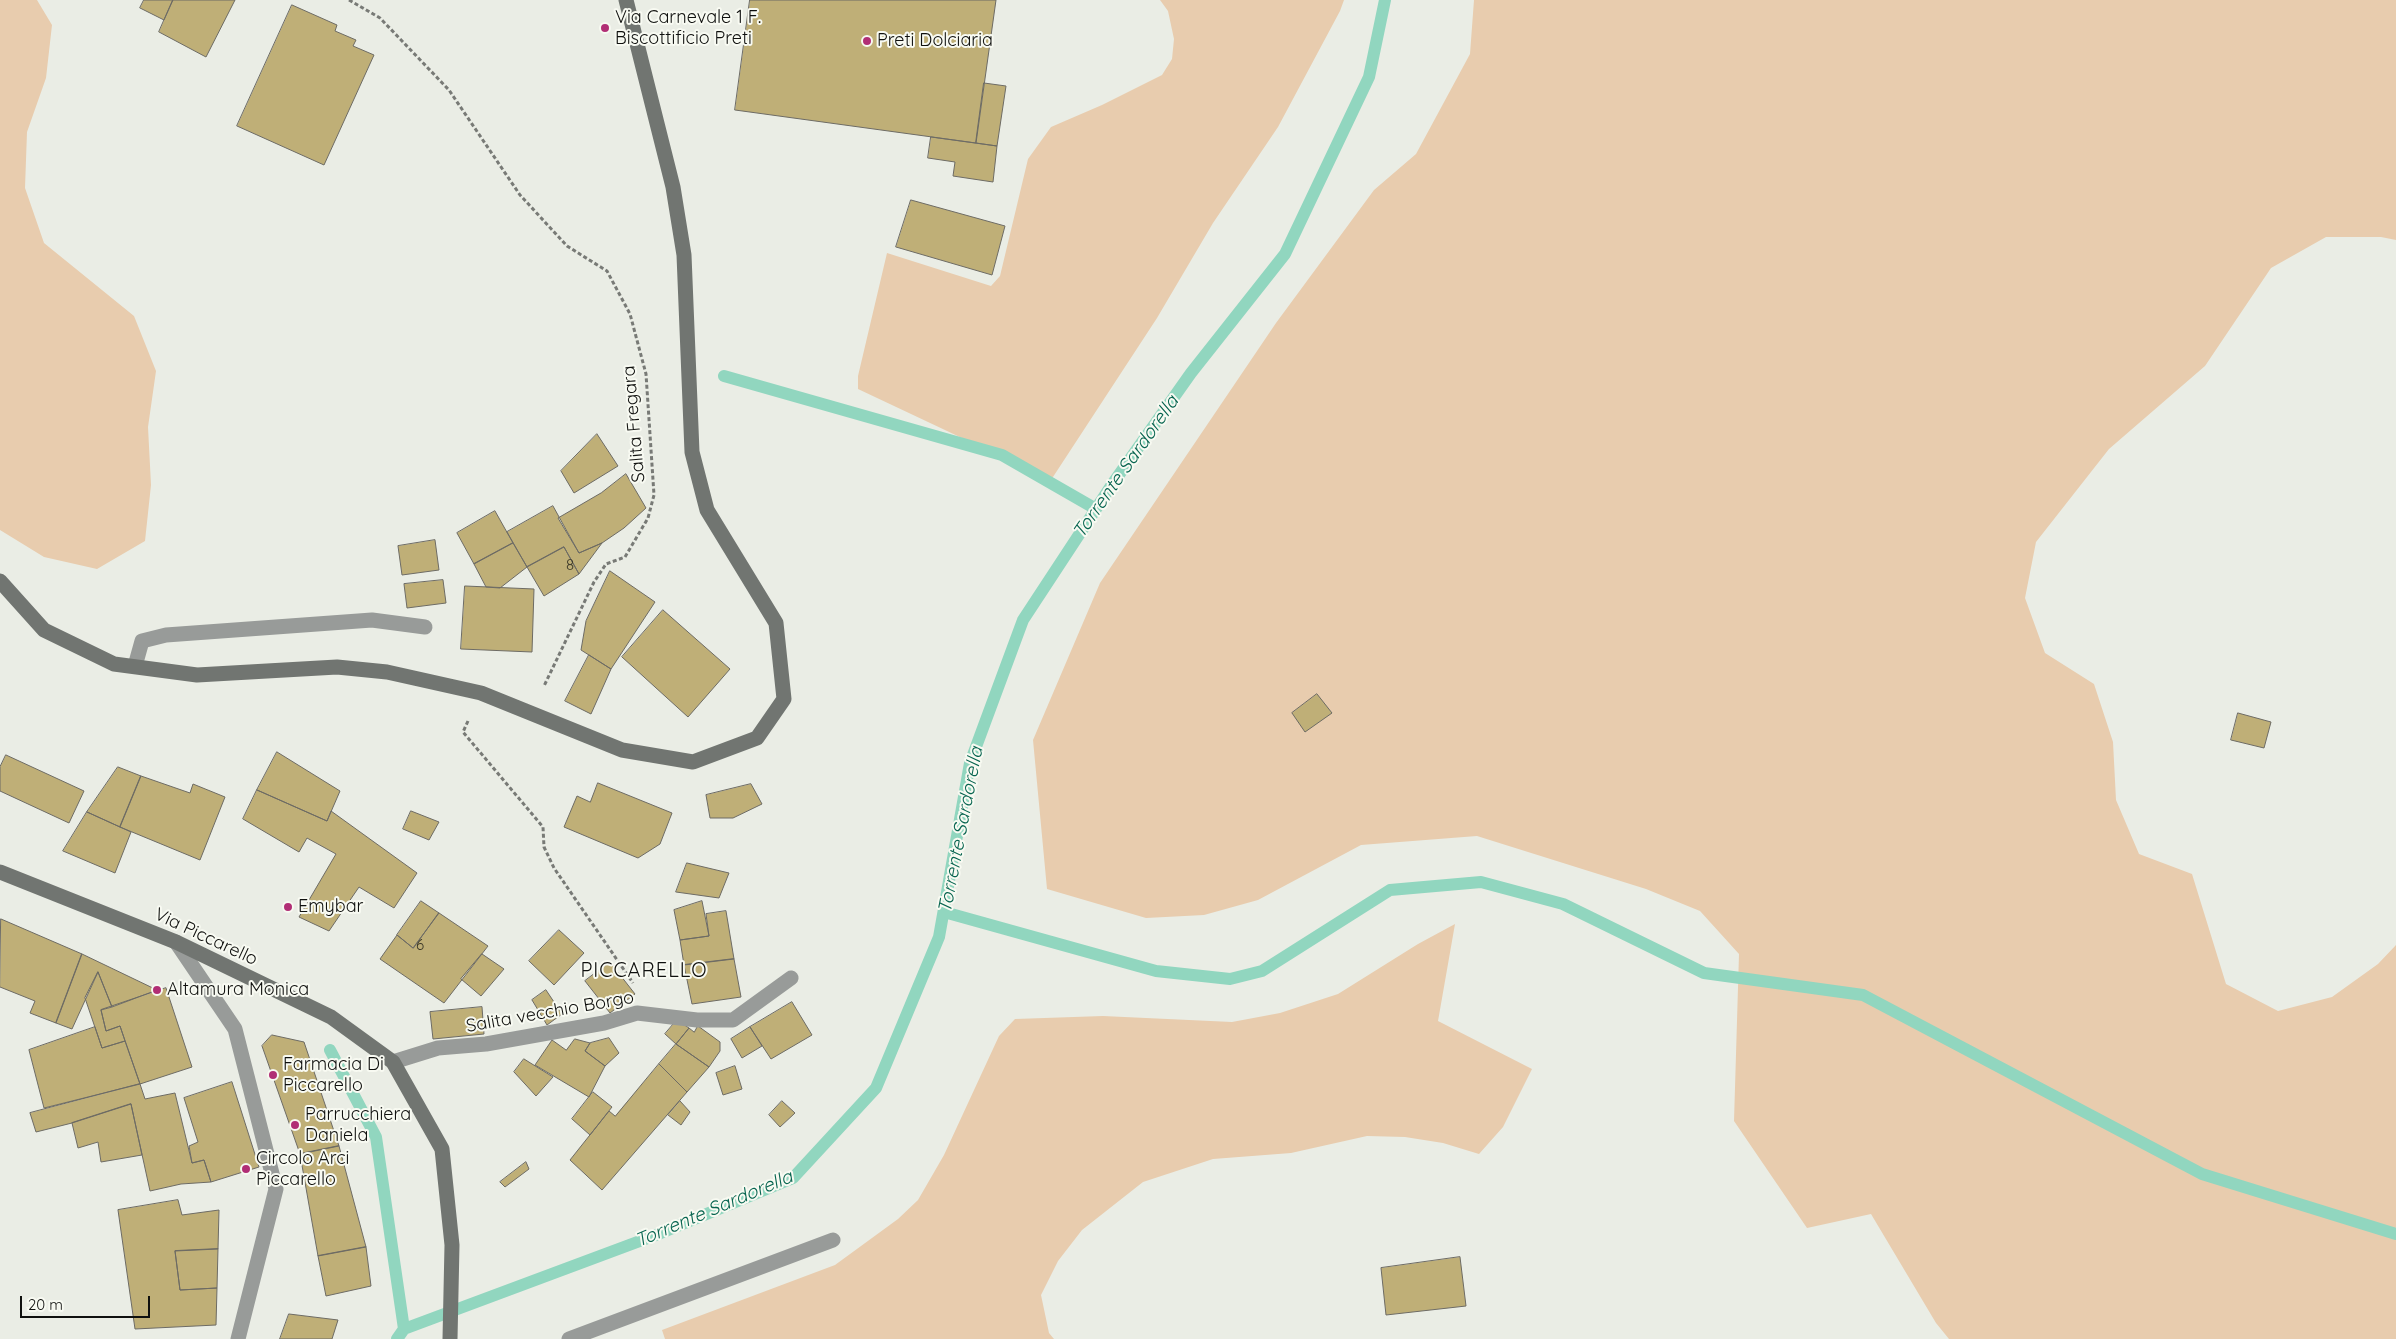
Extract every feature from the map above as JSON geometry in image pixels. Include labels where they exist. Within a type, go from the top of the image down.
[{"type":"main road","points":[[0,581],[44,630],[114,664],[197,675],[337,667],[387,672],[481,693],[622,750],[693,762],[757,738],[784,699],[776,623],[707,510],[692,452],[684,255],[675,197],[626,0]]},
{"type":"main road","name":"Via Piccarello","points":[[0,872],[176,942],[330,1017],[393,1062],[442,1149],[452,1245],[450,1339]]},
{"type":"street","points":[[135,666],[142,640],[166,635],[372,620],[425,627]]},
{"type":"street","points":[[176,942],[235,1029],[276,1189],[238,1339]]},
{"type":"street","name":"Salita vecchio Borgo","points":[[393,1062],[438,1048],[486,1044],[604,1023],[637,1013],[732,1020],[790,978]]},
{"type":"street","points":[[569,1339],[833,1240]]},
{"type":"path","name":"Salita Fregara","points":[[349,0],[380,18],[450,90],[520,195],[566,246],[607,271],[630,314],[646,374],[654,495],[648,518],[625,557],[606,564],[594,582],[530,713]]},
{"type":"path","points":[[481,693],[463,732],[542,827],[544,847],[554,868],[615,958],[644,998],[660,1016]]},
{"type":"shaded area","points":[[0,0],[37,0],[52,25],[46,78],[27,132],[25,188],[44,243],[134,316],[156,371],[148,427],[151,485],[145,541],[97,569],[44,557],[0,530]]},
{"type":"shaded area","points":[[1160,0],[1344,0],[1340,11],[1278,127],[1213,223],[1157,318],[1051,480],[858,389],[858,376],[887,253],[991,286],[1000,276],[1028,159],[1051,127],[1102,105],[1162,75],[1172,59],[1174,39],[1168,11]]},
{"type":"shaded area","points":[[1474,0],[2396,0],[2396,240],[2381,237],[2326,237],[2271,268],[2205,366],[2109,449],[2036,542],[2025,598],[2045,653],[2094,684],[2113,742],[2116,800],[2139,854],[2192,874],[2226,984],[2278,1011],[2332,997],[2378,964],[2396,945],[2396,1339],[1949,1339],[1936,1323],[1871,1214],[1807,1228],[1734,1121],[1739,954],[1700,911],[1646,889],[1477,836],[1361,845],[1258,900],[1204,915],[1146,918],[1047,889],[1033,740],[1100,583],[1276,323],[1374,190],[1416,154],[1470,54]]},
{"type":"shaded area","points":[[1455,924],[1438,1021],[1532,1069],[1503,1127],[1479,1154],[1443,1143],[1405,1137],[1367,1136],[1291,1153],[1213,1159],[1143,1182],[1082,1230],[1058,1261],[1041,1295],[1049,1333],[1054,1339],[665,1339],[662,1330],[835,1265],[898,1219],[918,1200],[944,1155],[999,1036],[1015,1019],[1103,1016],[1232,1022],[1280,1013],[1338,994],[1418,944]]},
{"type":"building","points":[[144,0],[173,0],[164,20],[140,8]]},
{"type":"building","points":[[173,0],[235,0],[206,57],[159,32]]},
{"type":"building","name":"Preti Dolciaria","points":[[750,0],[996,0],[976,143],[735,110]]},
{"type":"building","points":[[292,5],[337,25],[335,31],[356,40],[353,46],[374,55],[324,165],[237,126]]},
{"type":"building","points":[[984,83],[1006,86],[997,146],[976,143]]},
{"type":"building","points":[[931,137],[997,146],[993,182],[953,176],[955,162],[928,158]]},
{"type":"building","points":[[911,200],[1005,226],[992,275],[896,247]]},
{"type":"building","points":[[597,434],[618,466],[574,493],[561,471]]},
{"type":"building","points":[[626,474],[646,508],[624,528],[602,543],[579,553],[558,518],[601,493]]},
{"type":"building","points":[[553,506],[579,553],[602,543],[579,574],[564,547],[527,567],[507,532]]},
{"type":"building","points":[[495,511],[513,543],[474,564],[457,533]]},
{"type":"building","points":[[435,540],[439,570],[402,575],[398,546]]},
{"type":"building","points":[[513,543],[527,567],[500,588],[486,587],[474,564]]},
{"type":"building","points":[[564,547],[579,574],[544,596],[527,567]]},
{"type":"building","points":[[610,571],[655,602],[611,669],[581,650],[586,621]]},
{"type":"building","points":[[443,580],[446,603],[407,608],[404,584]]},
{"type":"building","points":[[465,586],[534,589],[532,652],[461,649]]},
{"type":"building","points":[[663,610],[730,669],[688,717],[622,657]]},
{"type":"building","points":[[589,655],[611,669],[591,714],[565,701]]},
{"type":"building","points":[[1317,694],[1332,713],[1305,732],[1292,713]]},
{"type":"building","points":[[2238,713],[2271,722],[2264,748],[2231,740]]},
{"type":"building","points":[[277,752],[340,791],[327,821],[257,790]]},
{"type":"building","points":[[6,755],[84,791],[69,823],[0,791],[0,767]]},
{"type":"building","points":[[118,767],[141,776],[120,827],[87,812]]},
{"type":"building","points":[[141,776],[190,793],[193,784],[225,797],[200,860],[120,827]]},
{"type":"building","points":[[598,783],[672,813],[660,844],[638,858],[564,827],[577,796],[590,802]]},
{"type":"building","points":[[751,784],[762,804],[733,818],[710,818],[706,795]]},
{"type":"building","points":[[257,790],[327,821],[331,811],[417,873],[394,908],[359,887],[329,931],[299,917],[336,854],[307,838],[299,852],[243,819]]},
{"type":"building","points":[[411,811],[439,822],[429,840],[403,829]]},
{"type":"building","points":[[87,812],[131,832],[115,873],[63,851]]},
{"type":"building","points":[[687,863],[729,873],[719,898],[676,892]]},
{"type":"building","points":[[421,901],[439,913],[413,948],[397,935]]},
{"type":"building","points":[[702,901],[709,936],[680,940],[674,910]]},
{"type":"building","points":[[726,911],[734,959],[684,965],[680,940],[709,936],[706,914]]},
{"type":"building","points":[[439,913],[488,946],[444,1003],[380,959],[397,935],[413,948]]},
{"type":"building","points":[[1,919],[82,954],[56,1023],[30,1013],[35,1001],[0,987]]},
{"type":"building","points":[[559,930],[584,953],[554,985],[529,961]]},
{"type":"building","points":[[82,954],[157,990],[112,1007],[98,972],[72,1029],[56,1023]]},
{"type":"building","points":[[482,954],[504,969],[481,996],[461,979]]},
{"type":"building","points":[[734,959],[741,997],[692,1004],[684,965]]},
{"type":"building","points":[[610,962],[635,994],[610,1013],[585,981]]},
{"type":"building","points":[[98,972],[112,1007],[101,1010],[106,1031],[120,1026],[125,1041],[102,1048],[85,998]]},
{"type":"building","points":[[166,988],[192,1067],[140,1084],[120,1026],[106,1031],[101,1010]]},
{"type":"building","points":[[546,990],[562,1014],[547,1025],[532,1000]]},
{"type":"building","points":[[792,1002],[812,1035],[771,1059],[750,1027]]},
{"type":"building","points":[[482,1007],[484,1034],[433,1039],[430,1012]]},
{"type":"building","points":[[677,1020],[689,1028],[676,1044],[665,1034]]},
{"type":"building","points":[[698,1026],[720,1042],[720,1051],[709,1067],[676,1044],[689,1028],[694,1032]]},
{"type":"building","points":[[95,1027],[102,1048],[125,1041],[140,1084],[44,1108],[29,1050]]},
{"type":"building","points":[[750,1027],[762,1046],[742,1058],[731,1039]]},
{"type":"building","points":[[272,1035],[304,1042],[339,1146],[300,1154],[262,1046]]},
{"type":"building","points":[[609,1038],[619,1053],[605,1066],[585,1051],[590,1043]]},
{"type":"building","points":[[575,1039],[590,1043],[585,1051],[605,1066],[589,1097],[535,1065],[552,1040],[566,1050]]},
{"type":"building","points":[[676,1044],[709,1067],[687,1092],[659,1064]]},
{"type":"building","points":[[524,1059],[553,1077],[536,1096],[514,1072]]},
{"type":"building","points":[[659,1064],[687,1092],[602,1190],[570,1160],[609,1111],[615,1116]]},
{"type":"building","points":[[735,1066],[742,1089],[723,1095],[716,1073]]},
{"type":"building","points":[[232,1082],[259,1167],[211,1182],[204,1160],[192,1163],[189,1146],[198,1142],[184,1098]]},
{"type":"building","points":[[140,1084],[145,1099],[175,1093],[192,1163],[204,1160],[211,1182],[181,1184],[150,1191],[131,1104],[72,1123],[36,1132],[30,1113]]},
{"type":"building","points":[[593,1092],[612,1107],[590,1135],[572,1119]]},
{"type":"building","points":[[680,1101],[690,1112],[681,1125],[668,1115]]},
{"type":"building","points":[[782,1101],[795,1113],[780,1127],[769,1115]]},
{"type":"building","points":[[131,1104],[142,1155],[101,1162],[98,1142],[78,1148],[72,1123]]},
{"type":"building","points":[[339,1146],[366,1247],[318,1256],[300,1154]]},
{"type":"building","points":[[526,1162],[529,1169],[505,1187],[500,1182]]},
{"type":"building","points":[[178,1200],[182,1215],[219,1210],[218,1249],[175,1251],[180,1290],[217,1288],[216,1325],[135,1329],[118,1210]]},
{"type":"building","points":[[366,1247],[371,1286],[326,1296],[318,1256]]},
{"type":"building","points":[[218,1249],[217,1288],[180,1290],[175,1251]]},
{"type":"building","points":[[1460,1257],[1466,1306],[1386,1315],[1381,1268]]},
{"type":"building","points":[[289,1314],[338,1320],[332,1339],[280,1339]]},
{"type":"waterway","name":"Torrente Sardorella","points":[[397,1339],[404,1329],[656,1235],[793,1178],[876,1088],[939,937],[970,763],[1023,620],[1111,486],[1191,373],[1285,254],[1369,77],[1385,0]]},
{"type":"waterway","points":[[724,376],[1002,455],[1096,509]]},
{"type":"waterway","points":[[944,912],[1156,971],[1230,979],[1262,971],[1390,890],[1481,882],[1563,904],[1704,973],[1863,995],[2202,1174],[2396,1234]]},
{"type":"waterway","points":[[330,1050],[376,1137],[404,1329]]},
{"type":"place","name":"Via Carnevale 1 F. Biscottificio Preti","points":[[605,28]]},
{"type":"place","name":"Preti Dolciaria","points":[[867,41]]},
{"type":"place","name":"Emybar","points":[[288,907]]},
{"type":"place","name":"Altamura Monica","points":[[157,990]]},
{"type":"place","name":"Farmacia Di Piccarello","points":[[273,1075]]},
{"type":"place","name":"Parrucchiera Daniela","points":[[295,1125]]},
{"type":"place","name":"Circolo Arci Piccarello","points":[[246,1169]]},
{"type":"district","name":"PICCARELLO","points":[[644,971]]}]
